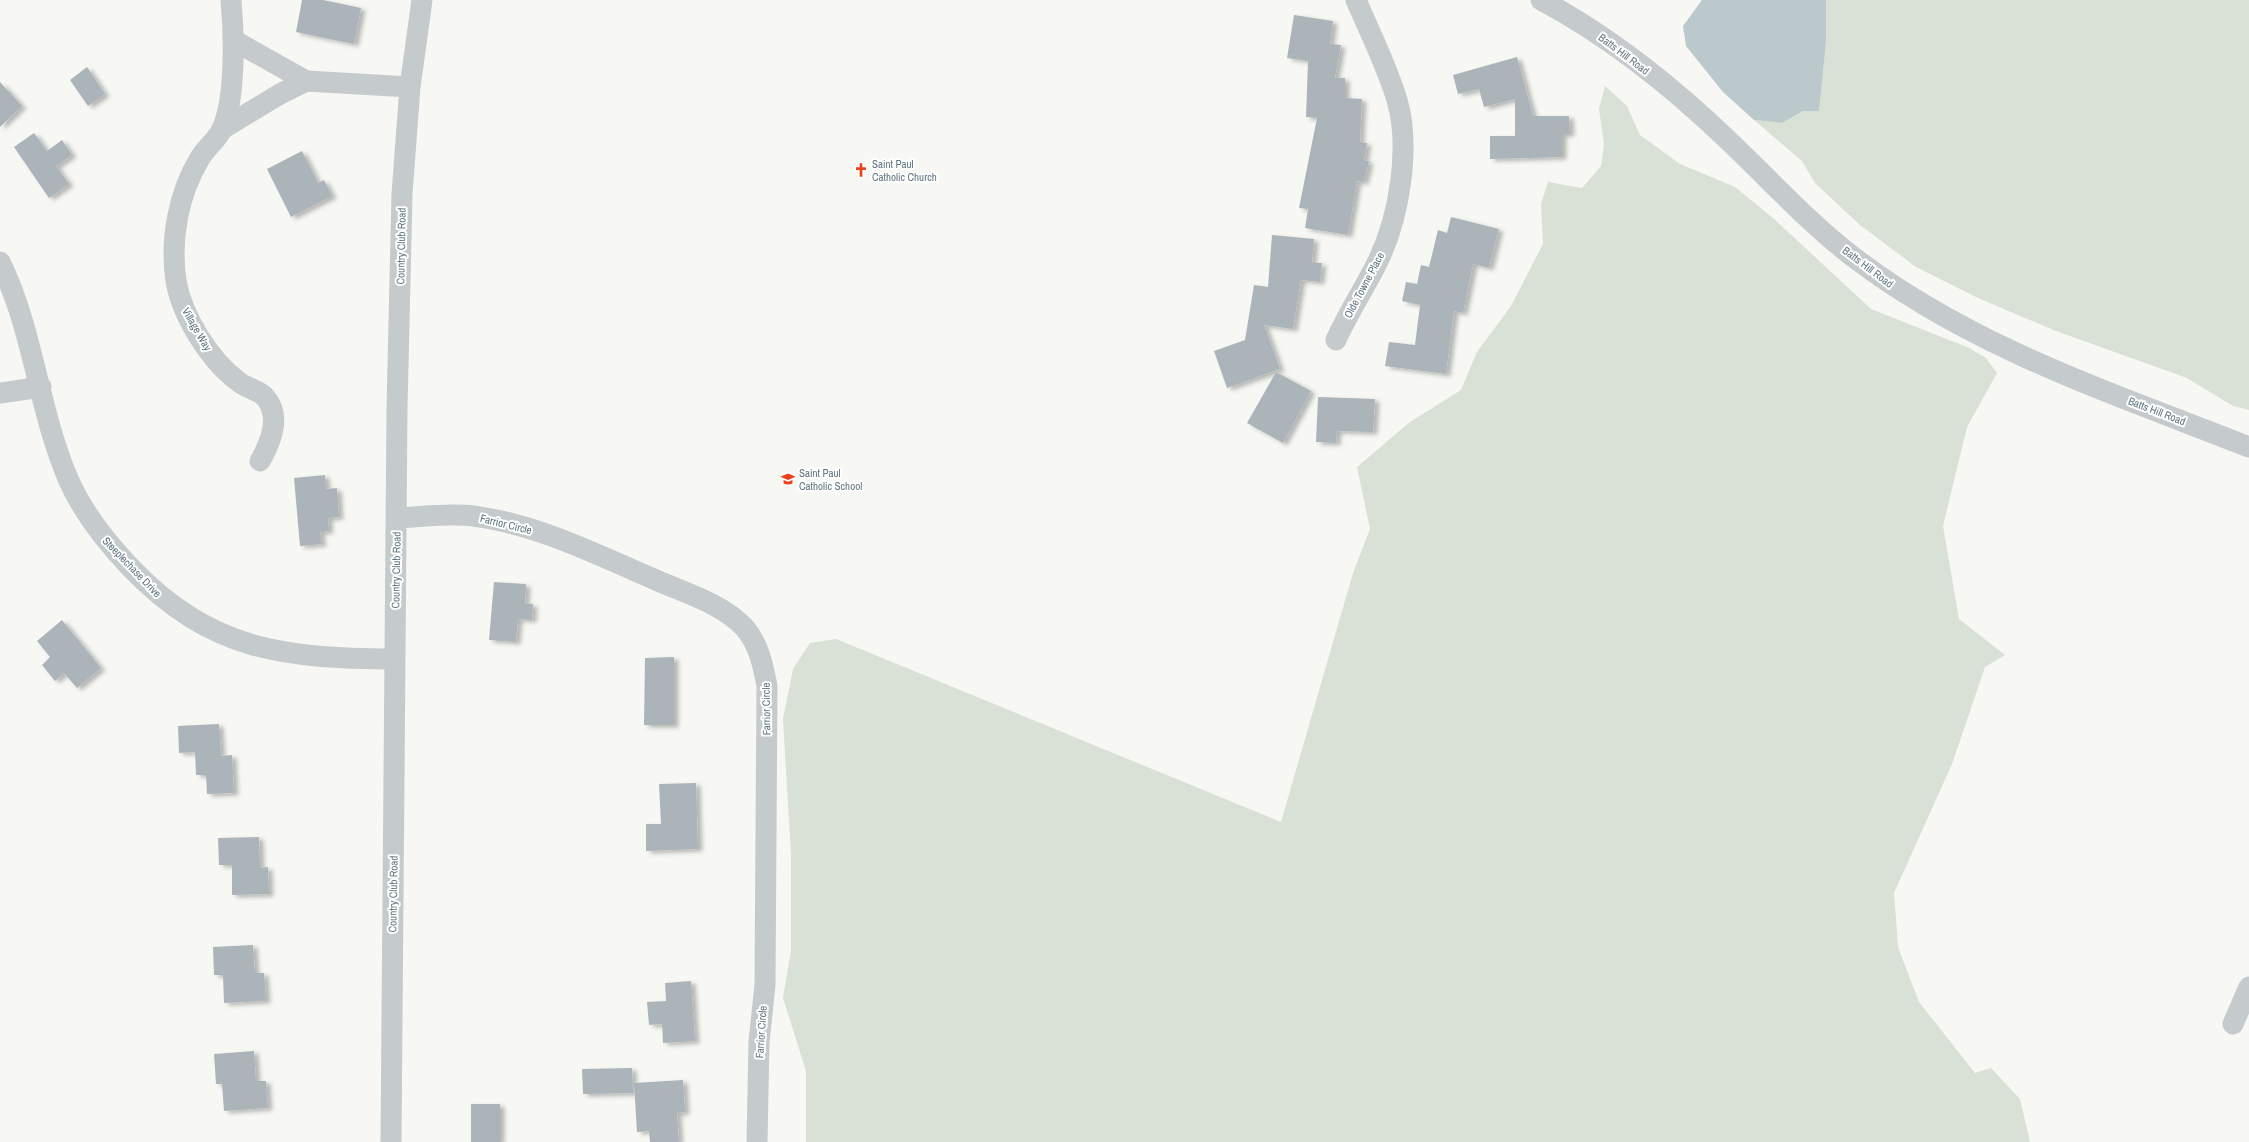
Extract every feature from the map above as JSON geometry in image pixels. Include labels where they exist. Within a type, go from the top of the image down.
[{"type":"street","name":"Village Way","points":[[222,129],[229,101],[235,42],[232,0]]},
{"type":"street","name":"Country Club Road","points":[[391,1142],[395,659],[402,194],[410,87],[422,0]]},
{"type":"street","name":"Olde Towne Place","points":[[1336,340],[1350,309],[1377,263],[1387,238],[1396,209],[1402,173],[1403,140],[1398,101],[1387,69],[1356,0]]},
{"type":"street","name":"Batts Hill Road","points":[[1541,0],[1597,33],[1644,67],[1729,141],[1810,221],[1852,256],[1905,293],[1945,318],[2047,368],[2249,447]]},
{"type":"street","name":"Village Way","points":[[235,42],[306,81],[410,87]]},
{"type":"street","name":"Village Way","points":[[260,461],[270,446],[274,426],[272,409],[265,396],[239,382],[217,362],[183,307],[176,280],[176,221],[184,190],[200,158],[222,129],[280,94],[306,81]]},
{"type":"street","name":"Steeplechase Drive","points":[[0,262],[17,301],[28,334],[41,387],[69,481],[87,515],[109,545],[161,597],[191,619],[222,635],[252,645],[308,656],[338,659],[395,659]]},
{"type":"street","points":[[0,394],[41,387]]},
{"type":"street","name":"Farrior Circle","points":[[397,518],[472,516],[523,527],[587,550],[723,610],[744,627],[755,643],[761,658],[767,686],[765,985],[759,1042],[757,1142]]},
{"type":"street","points":[[2233,1024],[2249,987]]},
{"type":"shaded area","points":[[1702,0],[1826,0],[1826,40],[1819,111],[1803,111],[1782,123],[1754,120],[1723,92],[1686,46],[1683,26]]},
{"type":"shaded area","points":[[1826,0],[2249,0],[2249,410],[2233,406],[2187,378],[2056,331],[1978,298],[1916,267],[1860,225],[1815,183],[1802,161],[1754,120],[1782,123],[1803,111],[1826,40]]},
{"type":"shaded area","points":[[1605,86],[1627,106],[1640,135],[1680,164],[1735,187],[1773,218],[1871,309],[1967,347],[1986,358],[1997,373],[1967,427],[1943,526],[1959,619],[2005,655],[1985,667],[1952,764],[1894,893],[1898,947],[1919,1002],[1975,1073],[1991,1068],[2020,1099],[2030,1142],[806,1142],[806,1071],[783,998],[791,950],[791,855],[783,719],[793,669],[810,643],[836,639],[1281,822],[1353,573],[1370,529],[1357,467],[1410,422],[1461,390],[1477,352],[1511,306],[1543,244],[1541,204],[1548,182],[1582,188],[1601,166],[1604,144],[1599,109]]},
{"type":"building","points":[[302,0],[323,0],[361,8],[354,44],[296,32]]},
{"type":"building","points":[[1294,15],[1333,21],[1330,44],[1341,45],[1335,78],[1345,78],[1345,98],[1362,99],[1360,142],[1367,143],[1364,160],[1369,161],[1364,182],[1357,181],[1348,235],[1305,228],[1308,209],[1299,208],[1317,118],[1306,117],[1308,61],[1287,58]]},
{"type":"building","points":[[1517,57],[1533,116],[1569,116],[1570,134],[1562,134],[1562,157],[1490,159],[1490,136],[1515,136],[1515,99],[1484,107],[1479,89],[1458,94],[1453,75]]},
{"type":"building","points":[[87,67],[105,94],[88,106],[70,80]]},
{"type":"building","points":[[0,82],[22,106],[0,127]]},
{"type":"building","points":[[34,133],[47,151],[62,140],[72,155],[56,166],[69,184],[49,198],[14,147]]},
{"type":"building","points":[[302,151],[318,183],[324,180],[332,196],[291,217],[267,169]]},
{"type":"building","points":[[1451,217],[1499,229],[1489,268],[1473,264],[1463,313],[1454,311],[1446,374],[1385,366],[1389,342],[1415,345],[1420,305],[1402,301],[1406,282],[1417,284],[1421,265],[1429,267],[1438,230],[1447,233]]},
{"type":"building","points":[[1272,235],[1314,239],[1312,263],[1322,263],[1320,282],[1301,280],[1293,329],[1264,325],[1280,369],[1227,388],[1214,351],[1245,340],[1254,285],[1268,287]]},
{"type":"building","points":[[1276,372],[1311,391],[1283,443],[1247,423]]},
{"type":"building","points":[[1318,397],[1375,399],[1373,432],[1337,431],[1336,443],[1316,442]]},
{"type":"building","points":[[325,475],[326,489],[337,488],[339,517],[328,518],[329,531],[320,532],[322,544],[300,546],[294,478]]},
{"type":"building","points":[[494,582],[526,584],[525,604],[533,604],[532,620],[518,619],[516,642],[489,640]]},
{"type":"building","points":[[62,620],[101,668],[77,688],[64,673],[55,681],[42,665],[50,657],[37,641]]},
{"type":"building","points":[[674,657],[674,725],[644,725],[645,658]]},
{"type":"building","points":[[219,724],[221,756],[232,755],[234,793],[207,794],[206,775],[196,775],[195,752],[179,753],[178,726]]},
{"type":"building","points":[[696,783],[698,849],[646,851],[646,824],[661,824],[659,784]]},
{"type":"building","points":[[259,837],[260,868],[268,867],[269,894],[232,895],[232,865],[219,865],[218,838]]},
{"type":"building","points":[[253,945],[255,973],[264,973],[266,1001],[224,1003],[223,975],[214,975],[213,947]]},
{"type":"building","points":[[691,981],[695,1041],[663,1043],[662,1024],[649,1025],[647,1002],[666,1001],[665,983]]},
{"type":"building","points":[[254,1051],[256,1081],[266,1081],[268,1108],[224,1111],[222,1084],[216,1084],[214,1054]]},
{"type":"building","points":[[632,1068],[633,1093],[583,1094],[582,1069]]},
{"type":"building","points":[[683,1080],[685,1112],[677,1113],[679,1142],[650,1142],[649,1131],[637,1132],[634,1083]]},
{"type":"building","points":[[471,1104],[500,1104],[500,1142],[471,1142]]},
{"type":"place","name":"Saint Paul Catholic Church","points":[[861,170]]},
{"type":"place","name":"Saint Paul Catholic School","points":[[788,479]]}]
